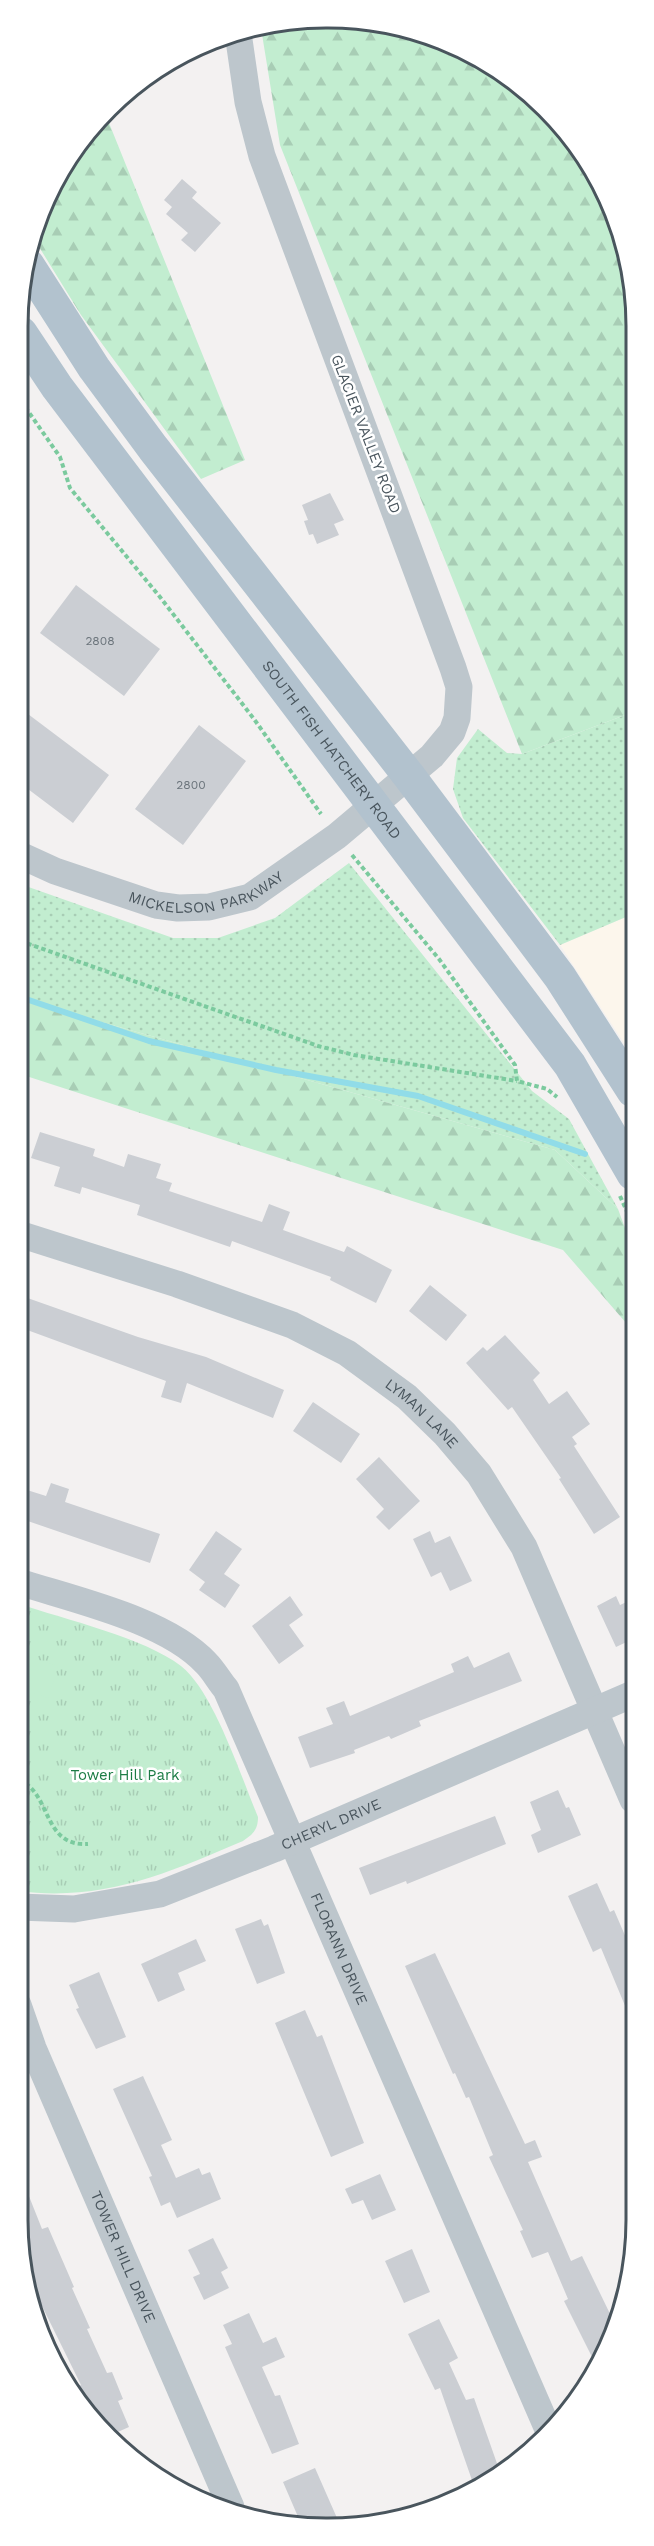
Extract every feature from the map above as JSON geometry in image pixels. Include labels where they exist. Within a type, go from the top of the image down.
[{"type":"main road","points":[[33,274],[78,344],[153,448],[409,776],[560,977],[626,1080]]},
{"type":"main road","name":"SOUTH FISH HATCHERY ROAD","points":[[28,344],[57,387],[375,804],[570,1065],[626,1168]]},
{"type":"street","name":"GLACIER VALLEY ROAD","points":[[239,42],[248,102],[278,205],[446,646],[459,687],[457,718],[452,732],[409,776],[375,804]]},
{"type":"street","name":"MICKELSON PARKWAY","points":[[28,859],[55,871],[156,905],[178,908],[209,907],[250,897],[337,836],[375,804]]},
{"type":"street","name":"LYMAN LANE","points":[[28,1237],[177,1284],[292,1325],[347,1353],[407,1397],[445,1434],[480,1474],[524,1547],[626,1784]]},
{"type":"street","name":"FLORANN DRIVE","points":[[28,1585],[155,1628],[183,1644],[206,1663],[226,1689],[545,2422]]},
{"type":"street","name":"CHERYL DRIVE","points":[[28,1907],[74,1909],[160,1894],[293,1840],[626,1697]]},
{"type":"street","name":"TOWER HILL DRIVE","points":[[28,2034],[228,2501]]},
{"type":"path","points":[[28,410],[60,458],[70,488],[160,597],[254,719],[320,813]]},
{"type":"path","points":[[352,855],[446,969],[516,1065],[517,1081]]},
{"type":"path","points":[[28,944],[318,1046],[354,1055],[517,1081],[548,1089],[562,1102]]},
{"type":"path","points":[[28,1784],[60,1836],[75,1845],[88,1844]]},
{"type":"shaded area","points":[[626,917],[626,1046],[560,945]]},
{"type":"green space","points":[[327,28],[366,31],[423,44],[459,59],[493,79],[538,116],[564,145],[586,178],[610,231],[620,269],[625,307],[626,715],[522,754],[280,145],[262,36]]},
{"type":"green space","points":[[109,123],[245,460],[201,479],[81,315],[40,248],[51,213],[68,178],[90,145]]},
{"type":"green space","points":[[626,715],[626,917],[560,945],[463,818],[453,789],[457,758],[478,729],[507,753],[522,754]]},
{"type":"green space","points":[[349,863],[532,1091],[569,1119],[618,1209],[555,1150],[28,1001],[28,887],[173,938],[218,938],[275,918]]},
{"type":"green space","points":[[28,1001],[555,1150],[618,1209],[626,1231],[626,1323],[563,1250],[28,1077]]},
{"type":"green space","name":"Tower Hill Park","points":[[28,1607],[126,1638],[166,1656],[181,1666],[205,1695],[225,1736],[258,1817],[256,1828],[243,1841],[161,1874],[107,1888],[49,1893],[28,1892]]},
{"type":"green space","points":[[29,1657],[58,1666],[48,1698],[28,1692]]},
{"type":"building","points":[[182,179],[197,192],[192,198],[221,223],[195,252],[181,240],[188,233],[166,214],[172,207],[164,200]]},
{"type":"building","points":[[330,493],[344,520],[334,524],[339,535],[317,544],[313,534],[309,535],[304,521],[308,520],[302,505]]},
{"type":"building","points":[[76,585],[160,649],[124,696],[40,633]]},
{"type":"building","points":[[28,714],[109,775],[73,823],[28,789]]},
{"type":"building","points":[[199,725],[246,761],[183,845],[135,809]]},
{"type":"building","points":[[40,1132],[95,1149],[93,1156],[124,1167],[128,1154],[161,1164],[156,1178],[172,1183],[169,1191],[262,1222],[269,1204],[290,1212],[283,1230],[344,1252],[347,1246],[392,1270],[376,1303],[330,1280],[331,1277],[232,1241],[230,1247],[137,1215],[140,1205],[82,1187],[80,1194],[54,1186],[60,1167],[31,1158]]},
{"type":"building","points":[[430,1285],[467,1315],[446,1341],[409,1311]]},
{"type":"building","points":[[28,1298],[138,1337],[206,1357],[284,1390],[273,1418],[187,1383],[181,1403],[161,1397],[166,1381],[28,1330]]},
{"type":"building","points":[[505,1335],[540,1373],[533,1380],[549,1404],[567,1391],[590,1424],[572,1437],[577,1444],[574,1446],[620,1517],[594,1534],[559,1479],[561,1478],[512,1407],[508,1410],[466,1363],[483,1347],[487,1351]]},
{"type":"building","points":[[313,1402],[360,1434],[341,1463],[293,1431]]},
{"type":"building","points":[[379,1457],[420,1501],[389,1530],[376,1517],[384,1509],[356,1479]]},
{"type":"building","points":[[51,1483],[69,1489],[65,1502],[160,1534],[150,1563],[28,1521],[28,1490],[46,1496]]},
{"type":"building","points":[[216,1531],[242,1549],[224,1574],[240,1585],[225,1608],[199,1590],[205,1582],[189,1570]]},
{"type":"building","points":[[430,1531],[435,1543],[450,1536],[472,1581],[450,1591],[441,1572],[431,1577],[413,1539]]},
{"type":"building","points":[[290,1596],[303,1615],[289,1625],[304,1646],[279,1664],[252,1626]]},
{"type":"building","points":[[616,1596],[620,1605],[626,1602],[626,1642],[616,1647],[597,1606]]},
{"type":"building","points":[[509,1652],[522,1681],[419,1721],[421,1726],[391,1739],[389,1736],[354,1750],[355,1753],[310,1768],[298,1737],[333,1724],[326,1708],[344,1701],[350,1716],[454,1672],[451,1664],[468,1656],[474,1668]]},
{"type":"building","points":[[558,1790],[566,1808],[569,1807],[581,1835],[538,1853],[531,1835],[541,1830],[530,1802]]},
{"type":"building","points":[[495,1816],[506,1844],[407,1884],[406,1881],[370,1895],[359,1868]]},
{"type":"building","points":[[597,1883],[610,1912],[614,1910],[626,1938],[626,2008],[601,1948],[593,1952],[568,1896]]},
{"type":"building","points":[[261,1919],[264,1926],[268,1924],[285,1973],[257,1984],[235,1929]]},
{"type":"building","points":[[196,1939],[206,1961],[178,1973],[185,1990],[158,2002],[141,1964]]},
{"type":"building","points":[[435,1953],[525,2144],[535,2140],[542,2157],[528,2162],[571,2261],[582,2256],[610,2314],[592,2357],[564,2301],[568,2299],[548,2252],[532,2258],[520,2231],[523,2230],[489,2157],[493,2155],[469,2097],[466,2098],[455,2073],[453,2074],[405,1966]]},
{"type":"building","points":[[99,1972],[126,2037],[96,2049],[76,2009],[79,2008],[69,1985]]},
{"type":"building","points":[[305,2010],[317,2037],[322,2035],[364,2143],[331,2157],[275,2023]]},
{"type":"building","points":[[143,2076],[172,2140],[161,2145],[176,2178],[199,2168],[202,2175],[210,2172],[221,2199],[177,2218],[170,2202],[161,2206],[149,2177],[152,2176],[113,2089]]},
{"type":"building","points":[[380,2174],[396,2210],[372,2220],[363,2200],[352,2204],[345,2189]]},
{"type":"building","points":[[28,2194],[42,2229],[48,2227],[90,2328],[87,2329],[107,2373],[112,2372],[123,2399],[118,2401],[129,2427],[118,2432],[90,2401],[41,2305],[31,2258]]},
{"type":"building","points":[[213,2238],[228,2268],[221,2272],[229,2288],[204,2300],[193,2277],[200,2274],[188,2250]]},
{"type":"building","points":[[412,2249],[430,2292],[404,2303],[385,2261]]},
{"type":"building","points":[[249,2313],[263,2343],[276,2337],[285,2357],[262,2367],[275,2396],[280,2395],[299,2444],[272,2454],[225,2347],[232,2344],[223,2325]]},
{"type":"building","points":[[439,2319],[458,2358],[449,2363],[466,2400],[474,2398],[497,2464],[472,2480],[440,2388],[435,2390],[408,2334]]},
{"type":"building","points":[[315,2468],[337,2518],[298,2516],[283,2482]]},
{"type":"waterway","points":[[28,1000],[149,1041],[276,1070],[418,1096],[585,1154]]}]
